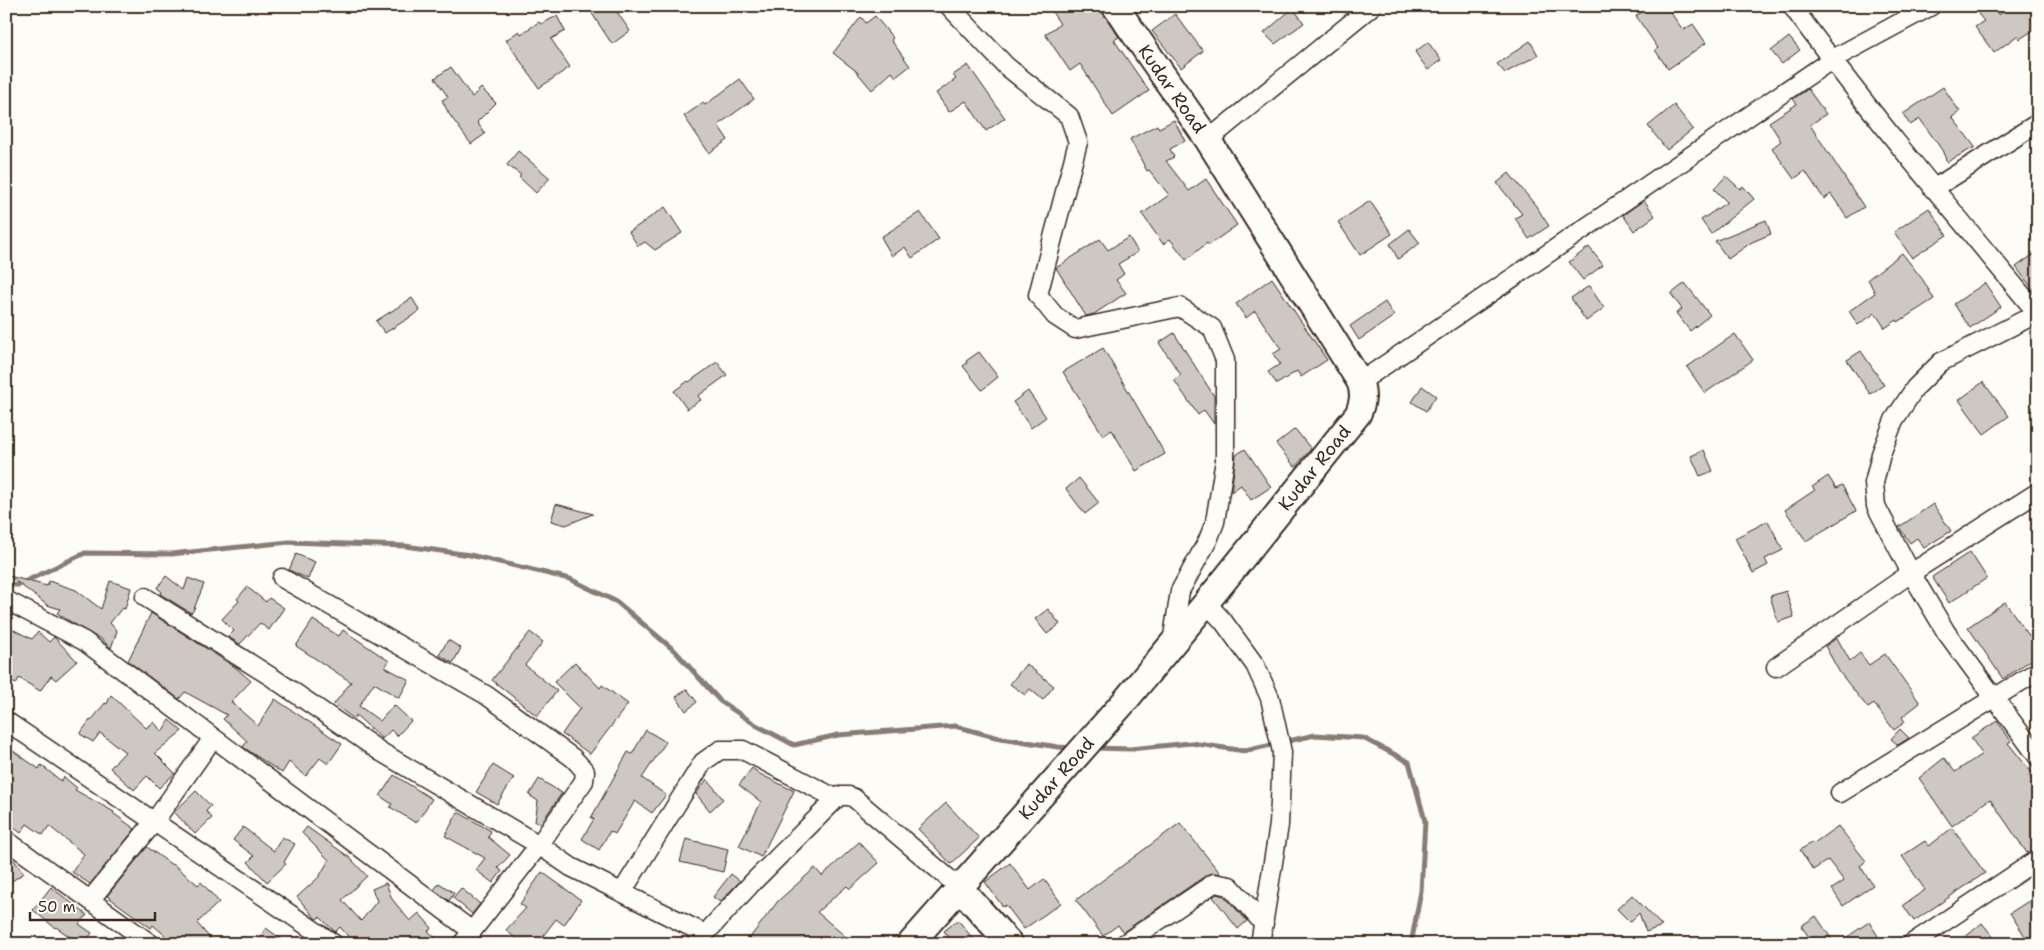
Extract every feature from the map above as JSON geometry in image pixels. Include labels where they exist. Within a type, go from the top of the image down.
[{"type":"street","points":[[949,6],[1006,66],[1069,116],[1078,142],[1038,295],[1055,316],[1074,329],[1180,307],[1212,328],[1225,360],[1225,460],[1215,522],[1204,548],[1180,591],[1172,643]]},
{"type":"street","name":"Kudar Road","points":[[910,944],[1124,702],[1358,414],[1362,403],[1363,393],[1360,382],[1208,140],[1115,6]]},
{"type":"street","points":[[1208,140],[1372,6]]},
{"type":"street","points":[[1792,6],[1831,60],[1933,189],[2038,314],[1941,362],[1915,388],[1894,420],[1881,454],[1874,484],[1876,506],[1911,573],[1946,632],[2038,757]]},
{"type":"street","points":[[1360,382],[1831,60],[1931,6]]},
{"type":"street","points":[[1933,189],[2038,123]]},
{"type":"street","points":[[1776,667],[1911,573],[2038,492]]},
{"type":"street","points":[[6,600],[84,641],[214,738],[467,938],[539,845],[584,781],[585,771],[581,765],[486,695],[282,578]]},
{"type":"street","points":[[144,596],[273,678],[381,752],[539,845],[571,867],[622,892],[701,939],[835,798],[844,796],[854,798],[960,888],[1010,944]]},
{"type":"street","points":[[1206,603],[1255,665],[1270,698],[1282,752],[1279,825],[1260,944]]},
{"type":"street","points":[[1840,793],[2038,671]]},
{"type":"street","points":[[6,721],[334,944]]},
{"type":"street","points":[[91,899],[154,822],[214,738]]},
{"type":"street","points":[[622,892],[703,762],[720,750],[743,750],[835,798]]},
{"type":"street","points":[[6,840],[91,899],[151,944]]},
{"type":"street","points":[[1911,944],[2038,859]]},
{"type":"street","points":[[1124,944],[1214,883],[1230,886],[1264,924]]},
{"type":"building","points":[[587,6],[613,6],[630,31],[612,44]]},
{"type":"building","points":[[1048,6],[1098,6],[1119,37],[1114,40],[1149,91],[1113,116],[1080,64],[1070,71],[1045,34],[1060,24]]},
{"type":"building","points":[[1650,6],[1666,6],[1683,30],[1693,24],[1706,43],[1668,69],[1655,50],[1658,48],[1636,16]]},
{"type":"building","points":[[1988,6],[1992,6],[1999,15],[2011,6],[2038,6],[2038,27],[2020,39],[2018,35],[1994,53],[1975,27],[1984,21],[1978,14]]},
{"type":"building","points":[[1293,8],[1304,23],[1275,44],[1264,33]]},
{"type":"building","points":[[1175,14],[1203,51],[1181,68],[1152,31]]},
{"type":"building","points":[[557,16],[565,31],[551,39],[570,67],[539,88],[506,40],[519,31],[521,34],[539,22],[541,24]]},
{"type":"building","points":[[875,16],[893,38],[891,40],[910,66],[896,77],[892,72],[872,90],[856,71],[833,53],[861,17],[866,23]]},
{"type":"building","points":[[1789,37],[1800,50],[1782,64],[1771,51]]},
{"type":"building","points":[[1530,41],[1538,55],[1505,73],[1497,64]]},
{"type":"building","points":[[1428,42],[1441,60],[1428,70],[1415,52]]},
{"type":"building","points":[[968,65],[1005,118],[986,131],[966,101],[949,112],[936,93],[956,79],[953,75]]},
{"type":"building","points":[[451,67],[472,97],[481,88],[496,103],[477,122],[485,134],[471,144],[449,114],[442,100],[448,97],[435,78]]},
{"type":"building","points":[[740,79],[754,99],[718,125],[728,140],[709,153],[684,116],[703,103],[705,105]]},
{"type":"building","points":[[1943,87],[1960,112],[1952,117],[1975,147],[1947,162],[1942,150],[1920,119],[1910,125],[1903,114]]},
{"type":"building","points":[[1808,89],[1826,114],[1810,125],[1864,207],[1847,218],[1831,194],[1824,199],[1805,171],[1794,179],[1772,148],[1781,141],[1769,122],[1797,104],[1793,99]]},
{"type":"building","points":[[1674,105],[1693,129],[1667,150],[1648,126]]},
{"type":"building","points":[[1174,120],[1185,141],[1170,149],[1174,157],[1166,161],[1189,191],[1206,179],[1237,225],[1209,245],[1207,243],[1186,260],[1170,239],[1163,244],[1142,214],[1169,195],[1149,170],[1147,171],[1130,139],[1157,125],[1159,128]]},
{"type":"building","points":[[518,151],[550,178],[536,193],[519,177],[521,175],[507,165]]},
{"type":"building","points":[[1509,173],[1536,206],[1549,226],[1529,239],[1515,218],[1522,214],[1497,183]]},
{"type":"building","points":[[1726,176],[1740,189],[1743,186],[1754,199],[1711,234],[1701,220],[1727,202],[1714,189]]},
{"type":"building","points":[[1644,200],[1655,216],[1634,231],[1623,215]]},
{"type":"building","points":[[1370,201],[1392,234],[1360,255],[1338,222]]},
{"type":"building","points":[[665,207],[682,233],[655,250],[645,242],[638,246],[629,232]]},
{"type":"building","points":[[1929,208],[1947,235],[1912,258],[1894,232]]},
{"type":"building","points":[[920,212],[939,239],[912,258],[905,247],[892,256],[881,237]]},
{"type":"building","points":[[1766,220],[1771,234],[1752,242],[1728,259],[1715,241]]},
{"type":"building","points":[[1409,229],[1420,243],[1398,259],[1390,244]]},
{"type":"building","points":[[1129,237],[1138,252],[1118,264],[1124,274],[1116,280],[1126,293],[1094,314],[1086,316],[1056,268],[1100,239],[1108,250]]},
{"type":"building","points":[[1589,247],[1603,265],[1583,280],[1569,262]]},
{"type":"building","points":[[2038,251],[2038,296],[2016,267]]},
{"type":"building","points":[[1902,253],[1923,280],[1934,299],[1885,328],[1875,313],[1858,325],[1849,311],[1875,293],[1868,279]]},
{"type":"building","points":[[1272,278],[1327,360],[1301,377],[1297,371],[1277,384],[1268,372],[1280,364],[1273,354],[1281,349],[1255,311],[1246,318],[1236,304]]},
{"type":"building","points":[[1685,283],[1710,315],[1690,331],[1676,313],[1682,309],[1671,294]]},
{"type":"building","points":[[1985,283],[2001,307],[1970,328],[1954,304]]},
{"type":"building","points":[[1589,286],[1604,308],[1586,321],[1571,298]]},
{"type":"building","points":[[412,298],[420,311],[385,333],[376,321]]},
{"type":"building","points":[[1385,302],[1394,316],[1359,340],[1350,326]]},
{"type":"building","points":[[1174,333],[1214,396],[1214,424],[1204,410],[1198,415],[1174,380],[1181,375],[1159,343]]},
{"type":"building","points":[[1735,334],[1753,360],[1705,393],[1687,367]]},
{"type":"building","points":[[1103,348],[1165,454],[1136,471],[1112,430],[1103,435],[1063,372]]},
{"type":"building","points":[[1861,351],[1884,385],[1870,394],[1847,360]]},
{"type":"building","points":[[979,352],[998,377],[982,390],[963,366],[967,363],[966,361]]},
{"type":"building","points":[[717,362],[727,375],[698,396],[701,400],[687,409],[674,391]]},
{"type":"building","points":[[1983,382],[2009,416],[1984,434],[1959,400]]},
{"type":"building","points":[[1422,386],[1436,396],[1426,411],[1412,402]]},
{"type":"building","points":[[1028,391],[1046,417],[1031,428],[1013,402]]},
{"type":"building","points":[[1295,429],[1311,449],[1295,467],[1276,444]]},
{"type":"building","points":[[1245,449],[1271,487],[1251,500],[1241,485],[1231,492],[1236,455]]},
{"type":"building","points":[[1704,450],[1713,471],[1700,476],[1691,456]]},
{"type":"building","points":[[1828,476],[1836,488],[1842,485],[1856,511],[1806,541],[1785,510],[1815,490],[1812,487]]},
{"type":"building","points":[[1079,478],[1099,503],[1085,514],[1066,489]]},
{"type":"building","points":[[556,504],[593,514],[566,525],[551,521]]},
{"type":"building","points":[[1933,504],[1951,531],[1924,548],[1917,538],[1910,543],[1899,527]]},
{"type":"building","points":[[1768,521],[1783,550],[1765,559],[1768,565],[1753,573],[1735,538]]},
{"type":"building","points":[[1970,552],[1987,578],[1949,603],[1932,577]]},
{"type":"building","points":[[296,554],[315,562],[308,579],[289,570]]},
{"type":"building","points":[[9,576],[47,586],[49,581],[76,590],[101,609],[110,581],[131,588],[125,609],[122,608],[110,623],[117,631],[111,648],[99,637],[57,613],[60,609],[47,605]]},
{"type":"building","points":[[166,576],[184,590],[188,578],[204,584],[191,613],[160,594],[162,592],[157,588]]},
{"type":"building","points":[[247,587],[266,602],[269,598],[284,608],[269,630],[260,623],[240,644],[228,637],[234,631],[222,619],[239,601],[237,599]]},
{"type":"building","points":[[1786,591],[1794,617],[1778,622],[1770,596]]},
{"type":"building","points":[[2005,602],[2038,648],[2038,655],[2003,679],[1968,627]]},
{"type":"building","points":[[1048,609],[1060,624],[1047,634],[1035,619]]},
{"type":"building","points":[[151,613],[235,667],[251,681],[231,702],[258,726],[275,699],[342,744],[328,764],[320,758],[306,776],[289,762],[282,773],[243,747],[247,741],[223,719],[227,715],[185,692],[179,699],[128,661]]},
{"type":"building","points":[[313,620],[339,636],[343,630],[389,661],[385,667],[409,680],[399,698],[374,683],[359,706],[380,721],[394,705],[411,721],[397,736],[391,730],[382,739],[356,715],[354,719],[334,704],[351,682],[296,646]]},
{"type":"building","points":[[6,626],[32,639],[38,632],[49,642],[54,637],[77,661],[56,680],[51,676],[40,691],[19,678],[16,684],[6,679]]},
{"type":"building","points":[[530,632],[543,642],[525,665],[557,691],[537,716],[492,680]]},
{"type":"building","points":[[1837,638],[1850,661],[1860,653],[1869,665],[1885,654],[1920,703],[1902,717],[1905,722],[1894,730],[1874,704],[1868,708],[1840,673],[1825,646]]},
{"type":"building","points":[[448,640],[461,648],[453,663],[439,655]]},
{"type":"building","points":[[575,662],[600,688],[602,685],[628,704],[590,754],[562,734],[580,708],[554,682]]},
{"type":"building","points":[[1026,664],[1054,686],[1043,700],[1030,689],[1025,695],[1010,684]]},
{"type":"building","points":[[687,689],[697,702],[686,711],[676,697]]},
{"type":"building","points":[[111,695],[146,728],[154,722],[162,732],[169,720],[182,731],[155,753],[175,773],[159,788],[147,776],[134,790],[110,768],[125,752],[100,733],[93,742],[80,734],[105,703],[107,704]]},
{"type":"building","points":[[1997,721],[2011,741],[2008,743],[2032,773],[2029,775],[2038,789],[2038,848],[2027,853],[1990,799],[1952,826],[1919,778],[1944,758],[1955,772],[1982,754],[1971,738]]},
{"type":"building","points":[[1900,729],[1909,738],[1898,745],[1891,739]]},
{"type":"building","points":[[646,730],[666,742],[642,778],[666,795],[652,813],[635,801],[615,834],[610,831],[599,850],[582,839],[594,819],[591,818],[628,752],[632,754]]},
{"type":"building","points":[[6,746],[39,769],[41,765],[61,781],[64,777],[77,788],[75,790],[114,812],[135,829],[90,884],[72,872],[84,854],[49,826],[43,835],[27,824],[21,833],[6,822]]},
{"type":"building","points":[[493,765],[514,778],[497,804],[476,792]]},
{"type":"building","points":[[752,768],[794,791],[761,857],[739,846],[761,802],[739,785]]},
{"type":"building","points":[[394,775],[432,799],[416,823],[390,807],[392,804],[380,796]]},
{"type":"building","points":[[539,779],[562,793],[541,823],[535,822],[538,801],[529,795]]},
{"type":"building","points":[[707,779],[723,799],[710,811],[696,794]]},
{"type":"building","points":[[196,791],[211,806],[206,811],[212,818],[195,834],[174,812]]},
{"type":"building","points":[[946,803],[979,838],[951,864],[918,829]]},
{"type":"building","points":[[458,812],[491,831],[488,837],[510,855],[498,868],[502,871],[493,883],[476,870],[485,858],[445,836]]},
{"type":"building","points":[[1180,823],[1220,873],[1208,874],[1123,932],[1118,925],[1103,936],[1076,900]]},
{"type":"building","points":[[1838,826],[1866,861],[1860,866],[1873,885],[1843,906],[1832,889],[1844,881],[1828,860],[1813,870],[1800,850],[1814,843]]},
{"type":"building","points":[[243,827],[274,851],[282,837],[295,844],[284,862],[286,864],[267,882],[248,862],[254,856],[233,840]]},
{"type":"building","points":[[307,827],[349,857],[367,876],[342,900],[361,921],[377,901],[372,889],[386,883],[392,899],[410,921],[419,913],[432,928],[428,931],[442,944],[355,944],[340,927],[335,932],[320,917],[316,919],[297,897],[319,877],[329,860],[302,833]]},
{"type":"building","points":[[1952,828],[1985,873],[1914,921],[1903,905],[1925,890],[1902,856],[1925,841],[1929,846]]},
{"type":"building","points":[[686,839],[728,849],[723,872],[680,862]]},
{"type":"building","points":[[859,842],[879,863],[850,889],[847,886],[817,912],[854,944],[745,944],[778,901],[815,868],[822,876]]},
{"type":"building","points":[[147,847],[173,864],[198,885],[201,882],[219,902],[197,923],[215,944],[175,944],[153,925],[151,928],[107,896]]},
{"type":"building","points":[[14,860],[24,873],[6,885],[6,866]]},
{"type":"building","points":[[1010,863],[1030,890],[1044,879],[1061,903],[1024,929],[1006,905],[1003,907],[985,882]]},
{"type":"building","points":[[542,872],[581,900],[564,925],[556,919],[537,944],[522,944],[506,930],[526,908],[520,904]]},
{"type":"building","points":[[731,874],[740,881],[720,902],[713,897]]},
{"type":"building","points":[[439,883],[454,893],[449,901],[434,890]]},
{"type":"building","points":[[51,887],[87,915],[79,924],[92,933],[84,944],[80,944],[55,928],[33,910]]},
{"type":"building","points":[[461,888],[480,904],[472,914],[453,898]]},
{"type":"building","points":[[1216,894],[1224,896],[1247,921],[1238,929],[1213,897]]},
{"type":"building","points":[[1632,895],[1662,926],[1646,932],[1639,913],[1630,922],[1617,909]]},
{"type":"building","points":[[2038,895],[2038,944],[2030,944],[2010,913]]},
{"type":"building","points":[[1816,916],[1835,944],[1814,944],[1801,926]]},
{"type":"building","points":[[958,920],[977,944],[954,944],[944,931]]},
{"type":"building","points":[[1869,922],[1878,936],[1867,944],[1837,944]]},
{"type":"building","points":[[1982,923],[1999,944],[1957,944]]},
{"type":"building","points":[[266,928],[288,944],[255,944]]},
{"type":"waterway","points":[[6,585],[18,585],[85,553],[171,554],[289,542],[405,546],[470,555],[570,579],[617,602],[675,651],[720,701],[756,725],[794,745],[838,735],[955,726],[995,737],[1073,748]]},
{"type":"waterway","points":[[1094,748],[1130,749],[1191,743],[1245,751],[1315,735],[1363,738],[1409,762],[1425,821],[1421,891],[1411,944]]}]
